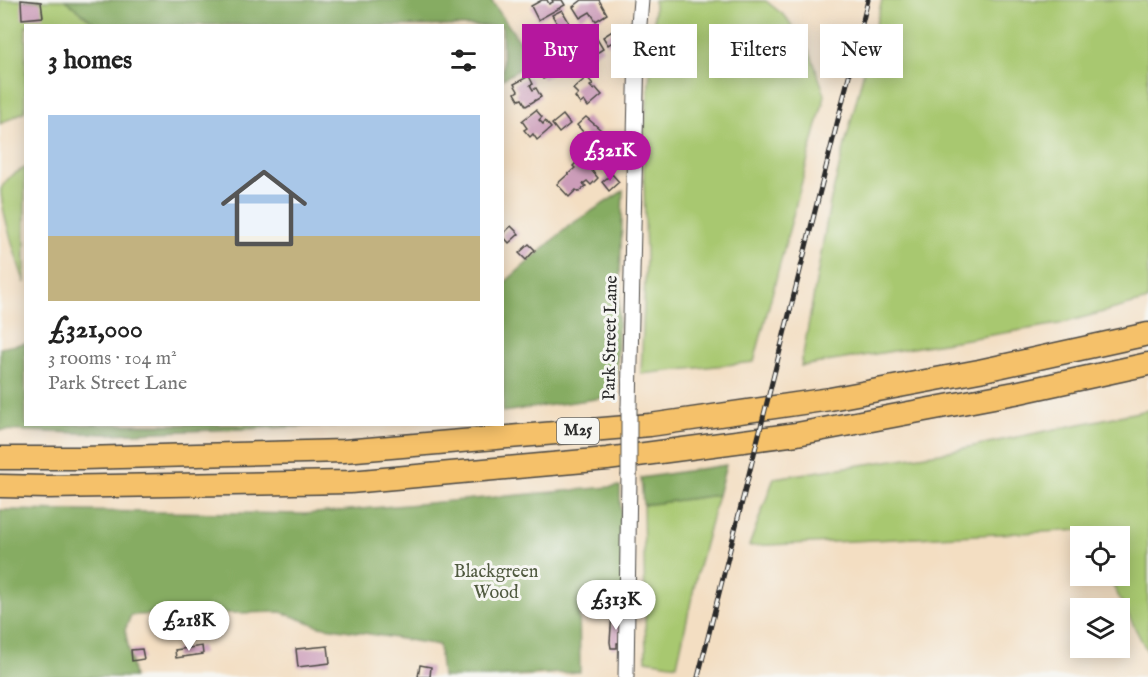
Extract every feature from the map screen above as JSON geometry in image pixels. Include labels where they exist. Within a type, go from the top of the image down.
[{"type":"highway","name":"M25","points":[[0,458],[344,452],[650,425],[830,399],[979,371],[1148,334]]},
{"type":"highway","name":"M25","points":[[0,486],[350,482],[607,459],[797,434],[1015,393],[1148,364]]},
{"type":"street","name":"Park Street Lane","points":[[626,677],[629,407],[637,48],[641,0]]},
{"type":"green space","points":[[0,0],[87,0],[108,24],[24,24],[24,112],[0,124]]},
{"type":"green space","points":[[65,0],[491,0],[522,45],[522,68],[504,78],[504,24],[96,24]]},
{"type":"green space","points":[[654,0],[766,1],[786,17],[791,24],[709,24],[709,78],[808,78],[808,49],[825,95],[754,362],[641,374],[646,258],[643,147],[650,78],[697,78],[697,24],[654,24]]},
{"type":"green space","points":[[882,0],[1148,0],[1148,300],[1059,324],[801,366],[830,203],[862,78],[903,78],[903,24],[876,24]]},
{"type":"green space","points":[[24,169],[24,280],[6,222],[1,197],[3,185],[14,174]]},
{"type":"green space","points":[[623,191],[616,396],[504,412],[504,283],[570,225]]},
{"type":"green space","points":[[24,343],[24,426],[319,426],[107,434],[0,430],[0,348]]},
{"type":"green space","points":[[1148,410],[1148,653],[1130,618],[1130,598],[1119,598],[1113,586],[1130,586],[1130,526],[1070,526],[1070,531],[749,546],[774,478],[940,453]]},
{"type":"green space","points":[[726,465],[718,495],[643,505],[641,478]]},
{"type":"green space","name":"Blackgreen Wood","points":[[620,486],[623,598],[579,601],[580,672],[442,677],[439,645],[319,626],[281,612],[131,615],[125,630],[134,677],[0,677],[0,510],[305,514]]},
{"type":"green space","points":[[718,495],[697,574],[677,665],[646,660],[643,505]]},
{"type":"building","points":[[21,0],[41,2],[43,17],[22,19]]},
{"type":"building","points":[[547,0],[549,4],[553,2],[552,0],[562,0],[565,5],[538,20],[531,6]]},
{"type":"building","points":[[582,0],[599,0],[607,14],[596,21],[590,12],[580,18],[573,7]]},
{"type":"building","points":[[562,10],[569,22],[558,24],[552,15]]},
{"type":"building","points":[[611,32],[611,43],[608,45],[603,37]]},
{"type":"building","points":[[530,78],[533,84],[530,85],[533,90],[536,88],[541,97],[526,106],[515,93],[518,91],[514,84]]},
{"type":"building","points":[[588,78],[593,84],[590,86],[594,90],[596,88],[602,95],[588,107],[584,101],[580,104],[575,97],[578,94],[573,89]]},
{"type":"building","points":[[536,110],[542,117],[539,120],[543,124],[545,121],[551,128],[537,140],[533,134],[530,137],[524,130],[527,128],[522,121]]},
{"type":"building","points":[[563,115],[570,124],[559,133],[552,124]]},
{"type":"building","points":[[586,117],[601,130],[590,140],[577,125]]},
{"type":"building","points":[[583,156],[598,178],[591,185],[587,181],[583,184],[586,186],[579,192],[576,190],[569,197],[557,184],[575,168],[573,166]]},
{"type":"building","points":[[612,174],[619,182],[609,191],[602,182]]},
{"type":"building","points":[[511,226],[519,234],[509,243],[504,237],[504,233]]},
{"type":"building","points":[[529,244],[535,250],[526,260],[519,253]]},
{"type":"building","points":[[612,613],[619,613],[619,620],[622,621],[620,643],[617,643],[617,648],[611,648],[610,642]]},
{"type":"building","points":[[202,646],[203,654],[176,658],[175,650]]},
{"type":"building","points":[[328,646],[330,663],[298,667],[296,649]]},
{"type":"building","points":[[142,649],[144,659],[132,661],[131,650]]},
{"type":"building","points":[[420,665],[431,667],[430,677],[418,677]]},
{"type":"railway","points":[[698,677],[868,0]]}]
